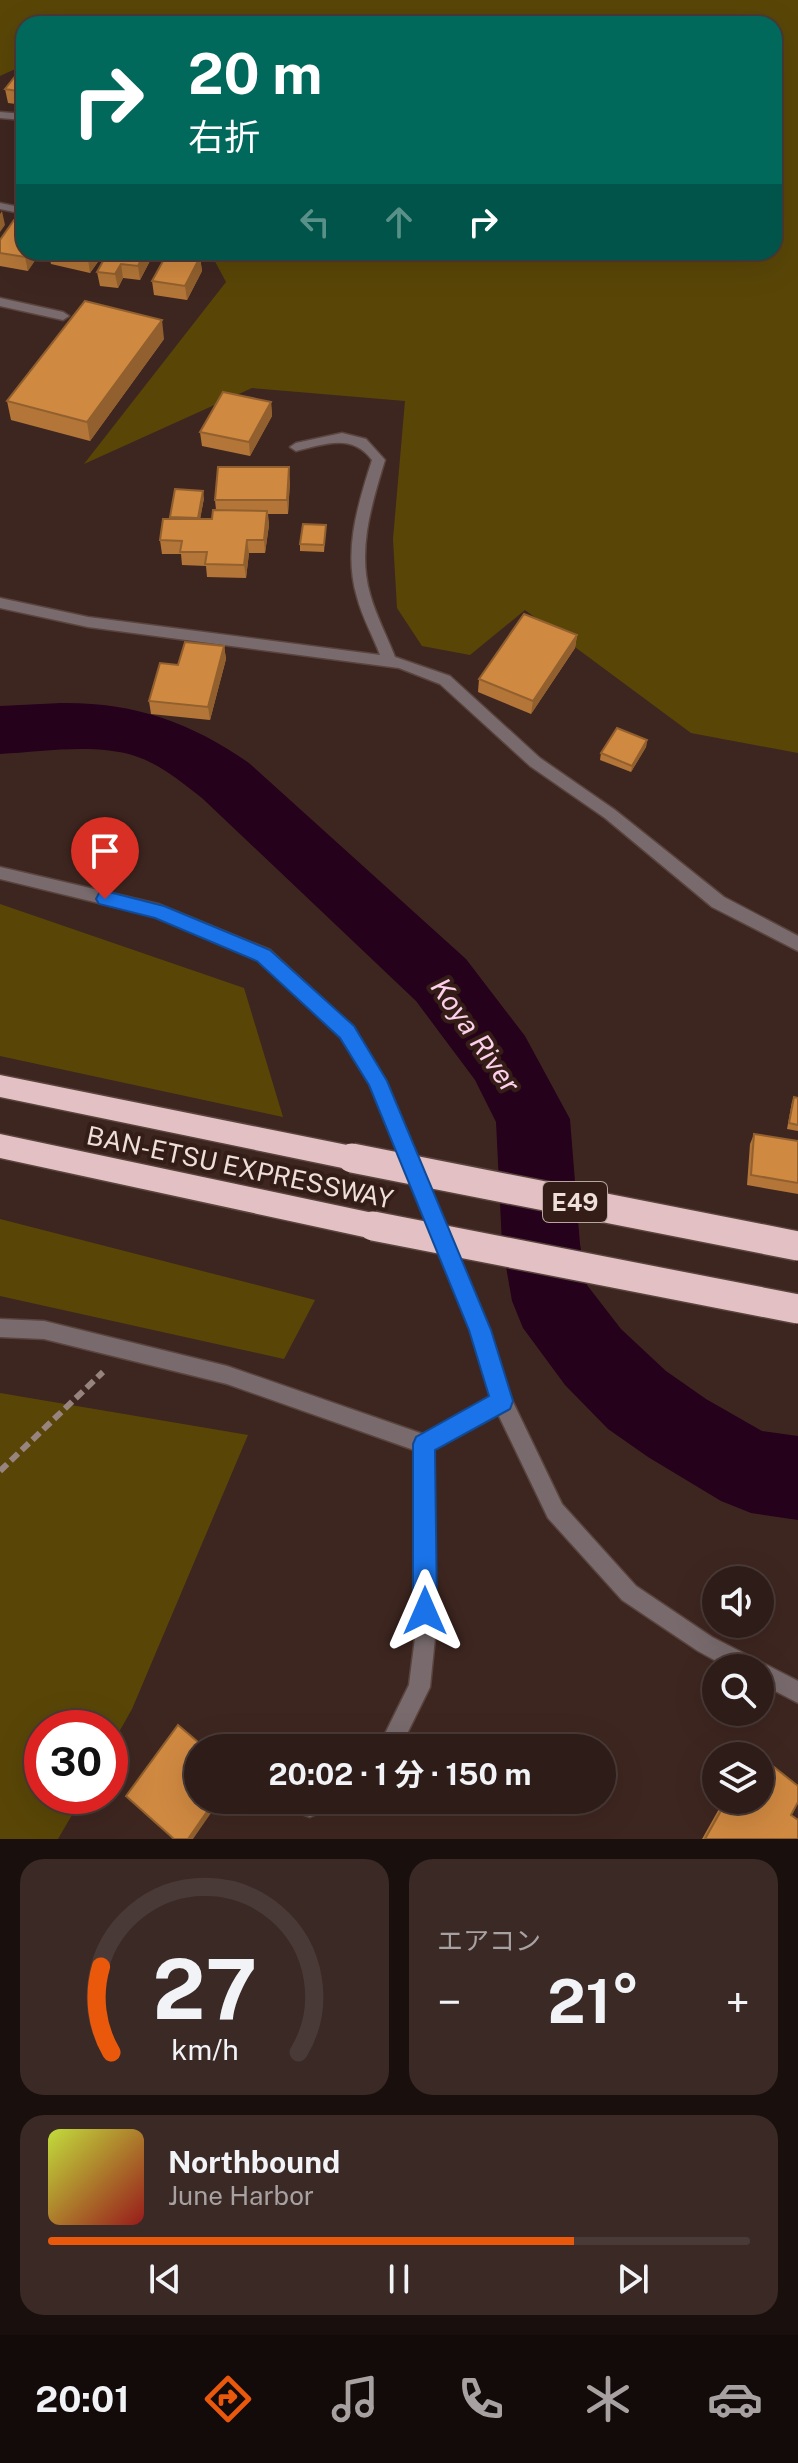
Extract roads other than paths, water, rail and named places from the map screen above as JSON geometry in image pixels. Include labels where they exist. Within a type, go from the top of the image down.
[{"type":"highway","name":"BAN-ETSU EXPRESSWAY","points":[[0,1086],[798,1246]]},
{"type":"highway","name":"BAN-ETSU EXPRESSWAY","points":[[0,1146],[373,1226],[798,1309]]},
{"type":"street","points":[[0,302],[63,316]]},
{"type":"street","points":[[296,447],[344,435],[370,445],[379,460],[367,497],[358,547],[361,588],[390,662]]},
{"type":"street","points":[[0,603],[88,622],[390,662],[445,680],[535,762],[610,814],[718,902],[798,944]]},
{"type":"street","points":[[0,873],[158,911],[264,955],[347,1032],[377,1081],[480,1330],[502,1401],[555,1511],[629,1593],[724,1654]]},
{"type":"street","points":[[0,1328],[44,1330],[227,1375],[424,1444],[502,1401]]},
{"type":"street","points":[[396,1734],[419,1687],[425,1638],[424,1444]]},
{"type":"street","points":[[774,1679],[798,1692]]},
{"type":"waterway","name":"Koya River","points":[[0,730],[103,727],[143,734],[179,750],[226,781],[441,980],[500,1058],[533,1119],[541,1244],[551,1301],[593,1357],[637,1400],[677,1428],[751,1471],[798,1478]]}]
